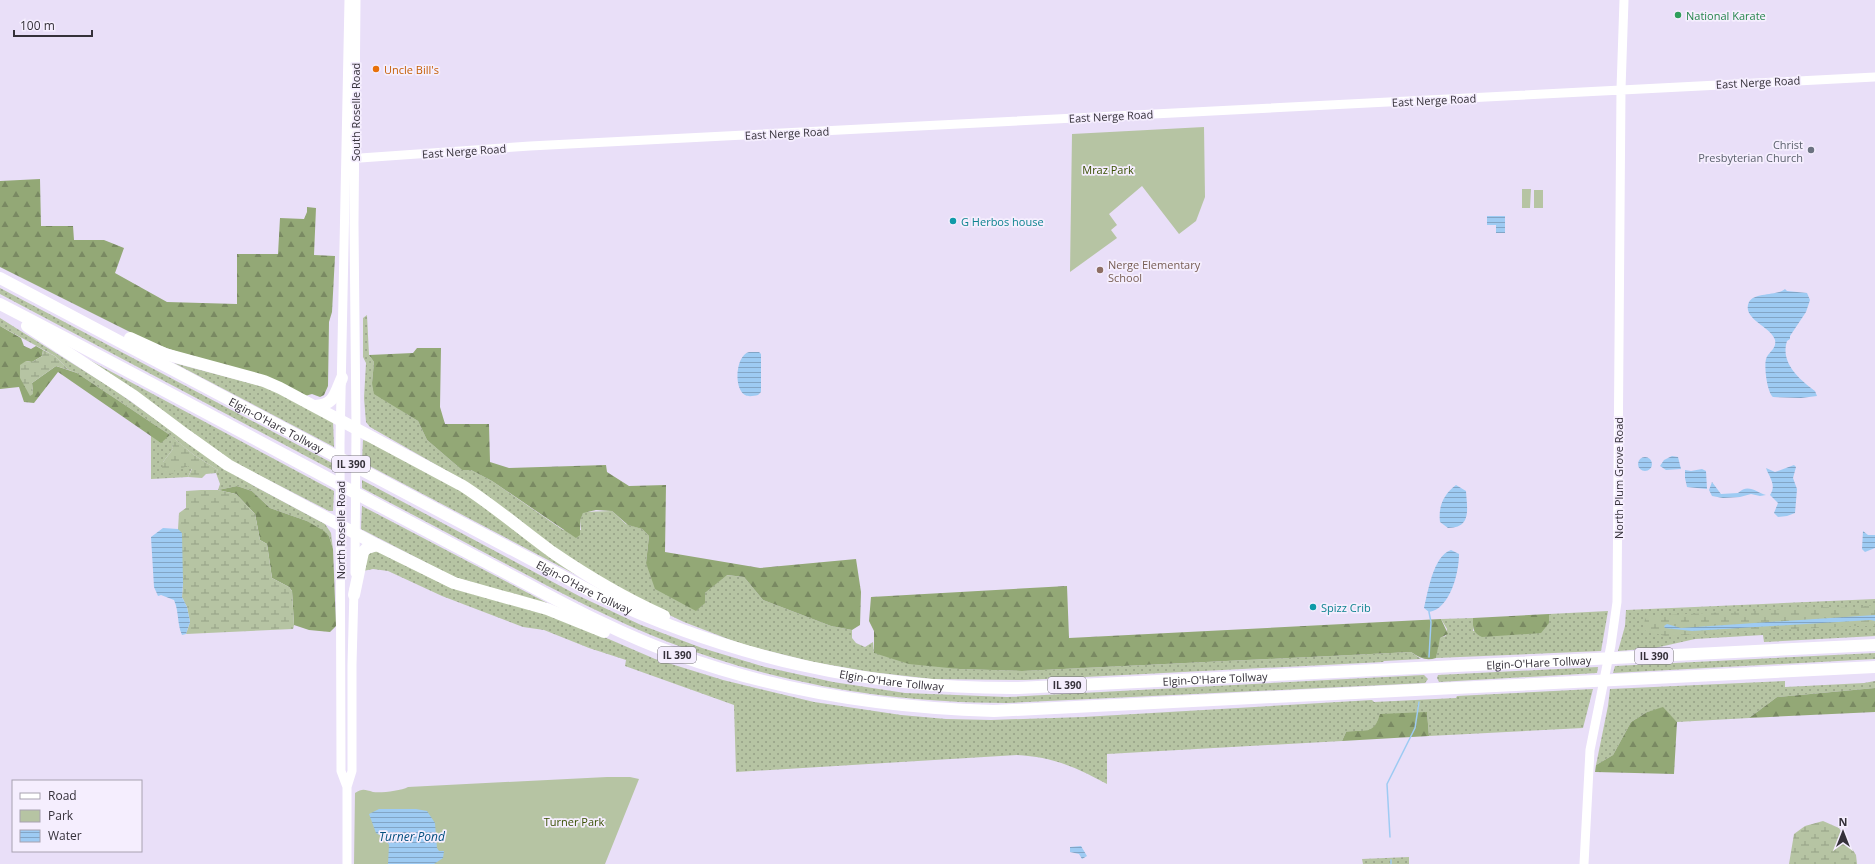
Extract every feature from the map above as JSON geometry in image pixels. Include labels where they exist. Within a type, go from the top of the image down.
[{"type":"highway","name":"Elgin-O'Hare Tollway","points":[[0,278],[598,595],[646,617],[706,640],[773,660],[835,674],[911,684],[989,688],[1875,645]]},
{"type":"highway","name":"Elgin-O'Hare Tollway","points":[[0,304],[563,603],[610,626],[677,655],[757,680],[818,694],[916,708],[994,711],[1875,667]]},
{"type":"highway","points":[[48,304],[67,306],[165,354],[264,381],[316,406],[463,486],[485,500],[551,551],[604,586],[685,626],[706,640]]},
{"type":"highway","points":[[0,307],[134,396],[228,465],[377,545],[454,583],[560,614],[656,653],[677,655]]},
{"type":"highway","points":[[316,406],[324,406],[332,400],[342,378]]},
{"type":"highway","points":[[354,595],[363,552],[367,548],[377,545]]},
{"type":"main road","name":"South Roselle Road","points":[[349,0],[351,158]]},
{"type":"main road","name":"South Roselle Road","points":[[350,224],[356,0]]},
{"type":"main road","name":"North Plum Grove Road","points":[[1584,864],[1590,750],[1611,645],[1617,602],[1621,89],[1624,0]]},
{"type":"main road","name":"East Nerge Road","points":[[351,158],[530,146],[1875,77]]},
{"type":"main road","name":"North Roselle Road","points":[[347,787],[341,771],[340,443],[350,224]]},
{"type":"main road","name":"North Roselle Road","points":[[347,864],[347,787],[352,770],[352,666],[356,533],[356,427],[350,224]]},
{"type":"green space","name":"Mraz Park","points":[[1204,127],[1205,197],[1196,221],[1179,234],[1142,186],[1109,214],[1117,225],[1111,230],[1117,238],[1070,272],[1072,134]]},
{"type":"green space","points":[[40,179],[41,226],[73,226],[74,240],[104,240],[124,248],[115,273],[167,302],[237,304],[237,254],[278,254],[280,218],[304,219],[307,212],[307,207],[316,208],[314,255],[335,256],[332,312],[329,322],[328,386],[324,395],[320,397],[312,394],[305,396],[152,343],[0,267],[0,181]]},
{"type":"green space","points":[[1522,189],[1531,189],[1530,208],[1522,208]]},
{"type":"green space","points":[[1534,190],[1543,190],[1543,208],[1534,208]]},
{"type":"green space","points":[[0,288],[334,464],[334,471],[0,294]]},
{"type":"green space","points":[[367,315],[369,355],[374,362],[372,383],[399,409],[418,421],[427,440],[462,470],[471,470],[492,481],[563,530],[581,530],[580,521],[583,512],[612,511],[626,524],[642,529],[649,536],[646,563],[705,603],[705,593],[726,575],[744,577],[763,600],[831,626],[852,630],[852,638],[856,643],[865,647],[873,642],[874,653],[959,669],[1022,671],[1411,652],[1421,659],[1025,680],[932,679],[871,672],[813,662],[749,646],[684,622],[644,603],[575,563],[468,483],[370,427],[366,422],[364,398],[366,363],[363,357],[363,318]]},
{"type":"green space","points":[[0,318],[113,389],[207,456],[254,486],[325,524],[331,533],[333,549],[329,536],[307,521],[270,508],[252,491],[237,486],[218,490],[220,484],[216,473],[218,470],[194,455],[171,436],[173,449],[163,462],[175,468],[180,468],[187,465],[192,468],[188,477],[151,479],[151,435],[161,442],[170,435],[77,373],[69,370],[55,356],[0,326]]},
{"type":"green space","points":[[0,326],[21,338],[24,346],[31,349],[36,346],[43,350],[42,356],[32,362],[26,361],[33,394],[32,383],[56,366],[77,373],[170,435],[161,443],[58,372],[34,403],[24,402],[19,387],[0,389]]},
{"type":"green space","points":[[417,348],[441,348],[440,407],[445,424],[489,424],[490,462],[509,468],[606,465],[607,472],[629,486],[666,485],[665,552],[760,568],[856,559],[861,592],[860,625],[852,630],[831,626],[763,600],[744,577],[727,575],[705,593],[705,603],[696,611],[655,589],[646,563],[649,536],[642,529],[628,525],[612,511],[596,510],[583,513],[580,521],[580,535],[576,538],[492,481],[471,470],[462,470],[427,440],[418,421],[374,394],[372,383],[374,362],[369,355],[413,353]]},
{"type":"green space","points":[[43,350],[55,356],[69,370],[56,366],[32,383],[33,394],[30,396],[20,378],[20,365],[26,361],[32,362],[42,356]]},
{"type":"green space","points":[[80,355],[334,491],[333,511],[329,511],[220,455]]},
{"type":"green space","points":[[174,363],[272,389],[333,421],[334,447]]},
{"type":"green space","points":[[170,435],[194,455],[218,470],[216,473],[206,474],[202,478],[188,477],[192,469],[187,466],[181,469],[176,469],[173,474],[167,473],[162,468],[163,462],[173,449]]},
{"type":"green space","points":[[363,440],[461,489],[605,590],[362,462]]},
{"type":"green space","points":[[362,480],[579,596],[641,625],[702,648],[765,667],[833,682],[905,693],[1007,697],[1424,675],[1428,679],[1425,683],[1007,703],[920,699],[878,695],[835,688],[793,680],[709,657],[668,642],[627,624],[546,585],[362,488]]},
{"type":"green space","points":[[237,486],[252,491],[270,508],[307,521],[324,531],[329,536],[333,549],[336,626],[330,632],[309,630],[294,625],[292,591],[289,587],[272,578],[267,544],[260,540],[255,514],[236,494],[218,490]]},
{"type":"green space","points":[[218,490],[236,494],[255,514],[260,540],[267,544],[272,578],[289,587],[292,591],[293,629],[186,634],[190,622],[187,607],[182,597],[183,583],[178,529],[179,513],[186,508],[186,491]]},
{"type":"green space","points":[[362,506],[551,605],[454,577],[361,529]]},
{"type":"green space","points":[[377,551],[449,587],[560,618],[655,659],[723,680],[814,702],[901,715],[946,719],[991,720],[1083,717],[1372,700],[1374,702],[1456,698],[1457,696],[1593,689],[1583,728],[1429,736],[1427,712],[1377,726],[1370,731],[1346,732],[1342,741],[1107,754],[1107,784],[1064,764],[1042,758],[1017,755],[736,772],[734,705],[625,666],[626,660],[589,648],[544,630],[523,627],[442,596],[388,571],[373,569],[363,571],[367,554]]},
{"type":"green space","points":[[1067,586],[1069,638],[1441,619],[1448,634],[1440,638],[1436,658],[1429,659],[1420,657],[1411,652],[1022,671],[959,669],[909,664],[874,653],[874,631],[869,621],[871,597]]},
{"type":"green space","points":[[1875,599],[1875,636],[1764,642],[1763,635],[1695,639],[1655,648],[1618,651],[1625,626],[1626,610]]},
{"type":"green space","points":[[1875,605],[1875,615],[1681,628],[1664,626],[1692,631],[1870,620],[1875,621],[1875,626],[1665,636],[1643,630],[1645,619],[1648,616],[1821,607],[1850,608]]},
{"type":"green space","points":[[1608,611],[1601,651],[1436,658],[1439,638],[1446,636],[1447,629],[1441,619],[1473,618],[1473,631],[1549,623],[1549,614]]},
{"type":"green space","points":[[1549,614],[1549,623],[1541,633],[1482,637],[1476,633],[1473,627],[1473,618]]},
{"type":"green space","points":[[1875,653],[1875,659],[1613,673],[1615,666]]},
{"type":"green space","points":[[1598,667],[1597,673],[1439,682],[1437,678],[1438,675]]},
{"type":"green space","points":[[1785,681],[1785,687],[1864,683],[1875,681],[1875,688],[1777,697],[1749,718],[1677,722],[1663,708],[1647,712],[1631,722],[1613,755],[1596,765],[1610,689]]},
{"type":"green space","points":[[1875,688],[1875,712],[1749,718],[1777,697]]},
{"type":"green space","points":[[1663,707],[1677,722],[1674,774],[1595,772],[1596,765],[1613,755],[1631,722],[1647,712]]},
{"type":"green space","points":[[1427,712],[1429,736],[1342,741],[1346,732],[1372,729],[1378,721],[1380,714]]},
{"type":"green space","name":"Turner Park","points":[[630,777],[639,779],[605,864],[354,864],[355,793],[360,790],[381,792],[396,791],[408,787]]},
{"type":"green space","points":[[1823,821],[1839,828],[1856,855],[1857,864],[1789,864],[1794,834],[1805,826]]},
{"type":"green space","points":[[1409,857],[1409,864],[1363,864],[1362,859]]},
{"type":"water","points":[[1487,216],[1505,216],[1505,233],[1496,233],[1496,225],[1487,225]]},
{"type":"water","points":[[1785,289],[1787,291],[1807,293],[1810,300],[1806,312],[1790,336],[1790,339],[1787,341],[1786,356],[1792,370],[1815,391],[1817,396],[1801,398],[1773,397],[1769,390],[1766,379],[1765,363],[1767,357],[1775,346],[1775,340],[1769,331],[1753,318],[1749,313],[1748,308],[1749,302],[1752,299],[1760,295],[1777,293]]},
{"type":"water","points":[[749,352],[759,352],[761,354],[761,392],[758,395],[746,396],[741,391],[739,386],[738,372],[741,359]]},
{"type":"water","points":[[1672,456],[1678,457],[1681,469],[1666,470],[1660,466],[1664,460]]},
{"type":"water","points":[[1642,457],[1648,457],[1652,461],[1652,467],[1648,471],[1642,471],[1638,467],[1638,461]]},
{"type":"water","points":[[1794,465],[1796,467],[1793,478],[1797,489],[1795,513],[1778,517],[1774,513],[1778,503],[1770,495],[1773,484],[1766,468],[1775,472]]},
{"type":"water","points":[[1702,469],[1706,471],[1707,489],[1687,487],[1685,470],[1691,471]]},
{"type":"water","points":[[1712,482],[1721,494],[1738,493],[1749,488],[1766,495],[1760,496],[1751,494],[1740,497],[1723,498],[1712,496],[1709,490]]},
{"type":"water","points":[[1456,485],[1466,491],[1467,511],[1465,521],[1461,525],[1448,528],[1440,522],[1440,511],[1445,496]]},
{"type":"water","points":[[163,528],[178,529],[182,533],[182,597],[187,607],[190,622],[186,634],[182,635],[174,600],[161,595],[158,596],[154,587],[151,537]]},
{"type":"water","points":[[1863,531],[1868,535],[1875,535],[1875,548],[1865,552],[1862,549]]},
{"type":"water","points":[[1451,550],[1459,554],[1459,562],[1452,589],[1443,604],[1429,612],[1424,608],[1432,575],[1440,559]]},
{"type":"water","points":[[1875,615],[1875,621],[1870,620],[1692,631],[1665,628],[1664,626],[1667,624],[1681,628]]},
{"type":"water","name":"Turner Pond","points":[[379,809],[416,809],[427,811],[435,823],[437,848],[439,851],[444,851],[443,858],[434,864],[388,864],[389,845],[385,838],[376,833],[369,814]]},
{"type":"water","points":[[1081,846],[1087,856],[1082,859],[1079,854],[1070,852],[1070,847]]},
{"type":"waterway","points":[[1429,612],[1431,622],[1429,657]]},
{"type":"waterway","points":[[1390,837],[1387,784],[1415,728],[1419,702]]},
{"type":"place","name":"National Karate","points":[[1678,15]]},
{"type":"place","name":"Uncle Bill's","points":[[376,69]]},
{"type":"place","name":"Christ Presbyterian Church","points":[[1811,150]]},
{"type":"place","name":"G Herbos house","points":[[953,221]]},
{"type":"place","name":"Nerge Elementary School","points":[[1100,270]]},
{"type":"place","name":"Spizz Crib","points":[[1313,607]]}]
